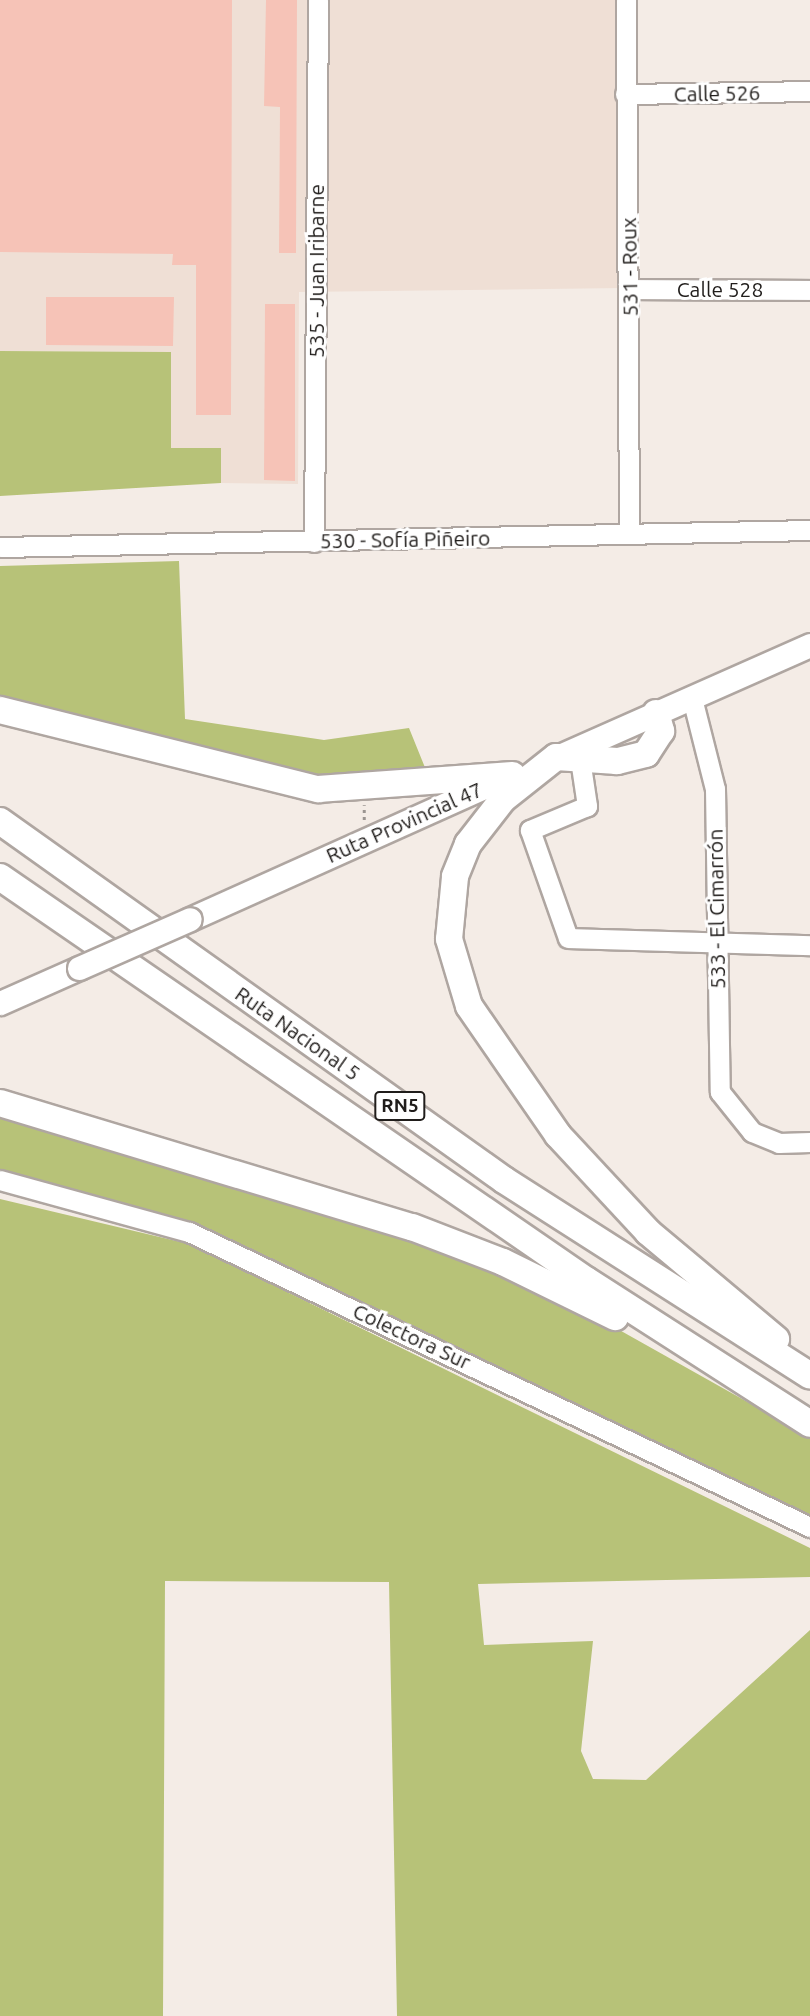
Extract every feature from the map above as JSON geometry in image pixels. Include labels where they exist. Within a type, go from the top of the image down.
[{"type":"highway","points":[[0,710],[318,789],[512,775]]},
{"type":"highway","points":[[656,713],[661,731],[646,754],[568,758],[488,816],[454,877],[449,939],[469,1006],[525,1093],[596,1179],[721,1296],[810,1367]]},
{"type":"highway","name":"Ruta Nacional 5","points":[[0,821],[504,1180],[810,1376]]},
{"type":"highway","name":"Ruta Nacional 5","points":[[0,877],[784,1410],[810,1424]]},
{"type":"highway","points":[[0,1103],[309,1192],[490,1257],[690,1355],[784,1410]]},
{"type":"main road","points":[[656,713],[810,645]]},
{"type":"main road","name":"Ruta Provincial 47","points":[[0,1003],[512,775],[568,758]]},
{"type":"street","name":"535 - Juan Iribarne","points":[[314,542],[318,0]]},
{"type":"street","name":"531 - Roux","points":[[626,0],[625,94],[630,289],[629,534]]},
{"type":"street","name":"Calle 526","points":[[625,94],[810,91]]},
{"type":"street","name":"Calle 528","points":[[630,289],[810,289]]},
{"type":"street","name":"530 - Sofía Piñeiro","points":[[0,547],[810,530]]},
{"type":"street","name":"533 - El Cimarrón","points":[[692,698],[715,789],[720,1092],[736,1118],[762,1137],[810,1142]]},
{"type":"street","points":[[568,758],[587,806],[530,830],[568,938],[810,945]]},
{"type":"street","name":"Colectora Sur","points":[[0,1180],[189,1232],[810,1527]]},
{"type":"shaded area","points":[[0,0],[619,0],[622,288],[299,292],[298,484],[221,483],[221,449],[171,448],[171,352],[0,351]]},
{"type":"green space","points":[[0,351],[171,352],[171,448],[221,448],[221,483],[0,496]]},
{"type":"green space","points":[[179,561],[185,719],[324,740],[409,728],[426,770],[349,782],[291,773],[0,701],[0,566]]},
{"type":"green space","points":[[0,1110],[354,1212],[566,1300],[810,1437],[810,1515],[192,1224],[0,1170]]},
{"type":"green space","points":[[0,1199],[189,1244],[810,1548],[810,1577],[478,1584],[484,1645],[593,1641],[581,1751],[593,1779],[646,1780],[810,1630],[810,2016],[397,2016],[389,1582],[165,1581],[163,2016],[0,2016]]},
{"type":"building","points":[[0,0],[232,0],[231,415],[196,415],[196,265],[172,265],[173,254],[0,252]]},
{"type":"building","points":[[266,0],[297,0],[296,253],[279,253],[280,107],[264,106]]},
{"type":"building","points":[[46,297],[174,297],[173,346],[46,345]]},
{"type":"building","points":[[265,304],[295,304],[295,481],[264,480]]}]
